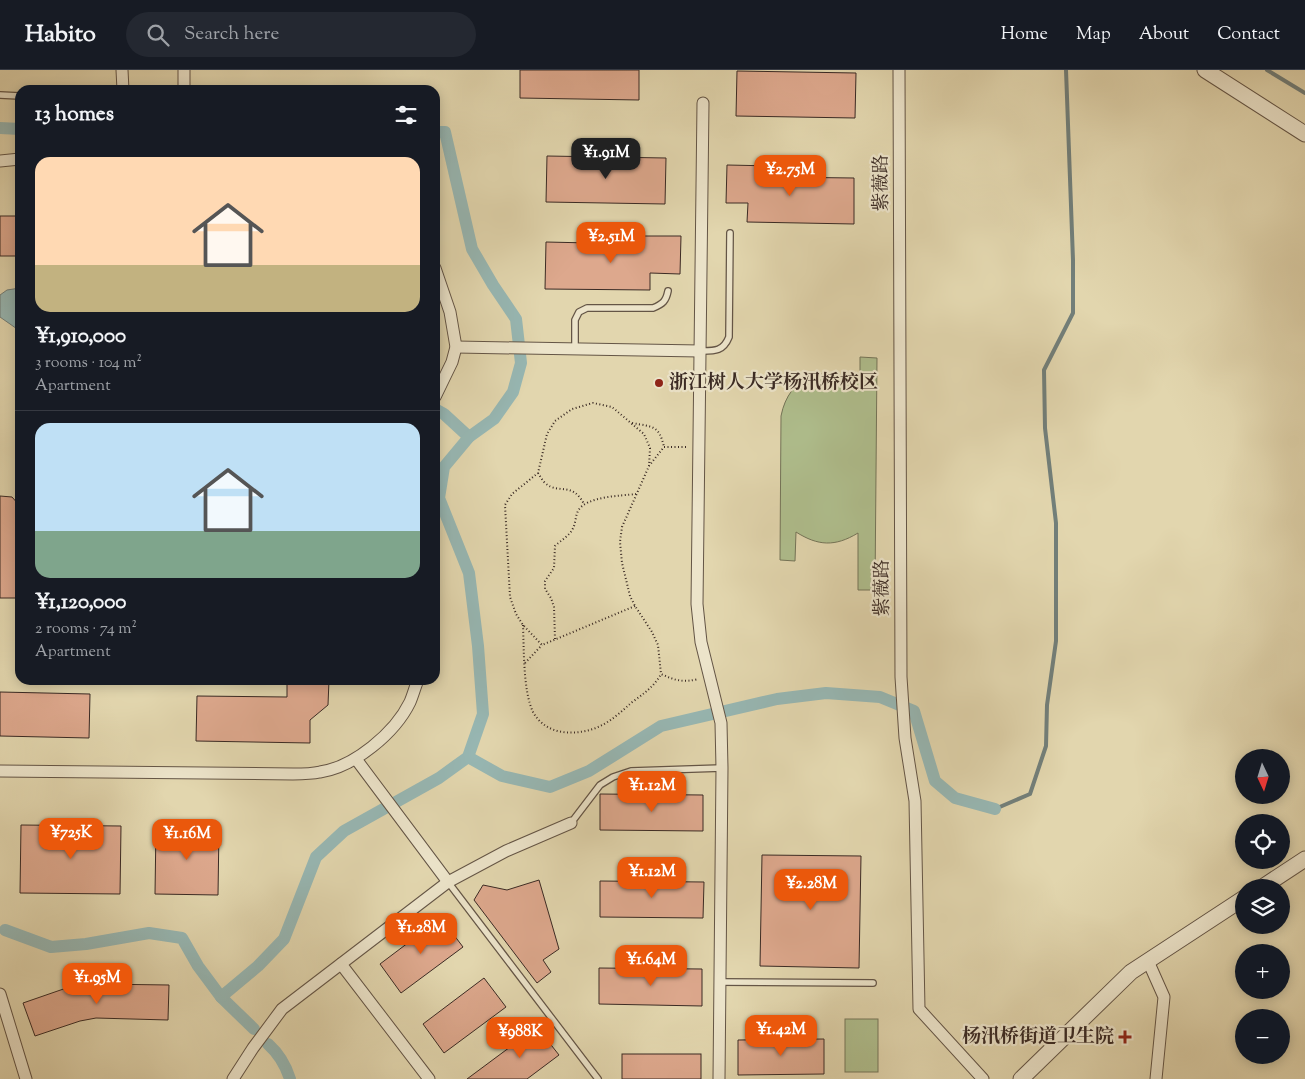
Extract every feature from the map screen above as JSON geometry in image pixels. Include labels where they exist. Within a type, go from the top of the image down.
[{"type":"street","points":[[122,70],[123,85]]},
{"type":"street","points":[[184,70],[184,85]]},
{"type":"street","name":"紫薇路","points":[[899,70],[901,677],[905,738],[915,801],[919,1009],[983,1079]]},
{"type":"street","points":[[1205,70],[1305,134]]},
{"type":"street","points":[[703,103],[697,604],[701,642],[721,723],[719,1079]]},
{"type":"street","points":[[0,161],[15,160]]},
{"type":"street","points":[[440,283],[450,312],[456,346],[452,362],[440,386]]},
{"type":"street","points":[[456,346],[700,351]]},
{"type":"street","points":[[0,771],[293,774],[321,772],[342,766],[356,759],[376,744],[397,721],[409,703],[416,685]]},
{"type":"street","points":[[356,759],[448,882]]},
{"type":"street","points":[[233,1079],[282,1009],[448,882],[506,851],[571,823]]},
{"type":"street","points":[[1274,879],[1305,858]]},
{"type":"street","points":[[1021,1079],[1131,972],[1235,904]]},
{"type":"street","points":[[1148,961],[1164,997],[1156,1079]]},
{"type":"street","points":[[341,964],[429,1079]]},
{"type":"street","points":[[0,994],[26,1079]]},
{"type":"lane","points":[[0,95],[15,96]]},
{"type":"lane","points":[[700,351],[717,351],[726,345],[729,337],[730,232]]},
{"type":"lane","points":[[575,349],[575,320],[579,312],[587,308],[653,308],[661,305],[666,300],[668,291]]},
{"type":"lane","points":[[571,823],[600,785],[613,776],[631,771],[722,768]]},
{"type":"lane","points":[[448,882],[598,1079]]},
{"type":"lane","points":[[720,982],[873,983]]},
{"type":"path","points":[[542,645],[523,625],[516,614],[510,597],[505,505],[512,494],[538,473],[547,434],[554,421],[572,409],[593,403],[612,407],[644,434],[650,448],[649,466]]},
{"type":"path","points":[[523,625],[528,699],[542,725],[557,732],[574,733],[594,729],[610,720],[649,689],[661,674],[658,645],[630,596],[622,563],[620,542],[622,527],[636,494],[649,466],[664,447],[662,435],[654,427],[632,423]]},
{"type":"path","points":[[664,447],[699,448]]},
{"type":"path","points":[[538,473],[546,484],[571,490],[580,495],[584,504]]},
{"type":"path","points":[[555,639],[554,607],[545,589],[545,581],[554,568],[555,546],[572,530],[578,511],[584,504],[614,496],[636,494]]},
{"type":"path","points":[[525,663],[542,645],[635,606]]},
{"type":"path","points":[[661,674],[676,680],[688,681],[709,676]]},
{"type":"green space","points":[[860,357],[877,358],[875,590],[858,590],[858,533],[842,541],[827,543],[812,540],[796,532],[795,561],[780,560],[781,416],[785,402],[800,382],[810,377],[834,374],[860,383]]},
{"type":"green space","points":[[845,1019],[878,1019],[878,1072],[845,1072]]},
{"type":"water","points":[[15,289],[15,328],[0,317],[0,295],[7,290]]},
{"type":"building","points":[[520,70],[639,70],[639,100],[520,98]]},
{"type":"building","points":[[737,71],[856,73],[855,118],[736,116]]},
{"type":"building","points":[[547,156],[666,158],[665,204],[546,202]]},
{"type":"building","points":[[727,165],[773,166],[773,177],[854,178],[854,224],[747,222],[748,203],[726,203]]},
{"type":"building","points":[[0,216],[15,216],[15,256],[0,256]]},
{"type":"building","points":[[634,236],[681,236],[680,274],[650,273],[650,290],[545,289],[546,242],[634,244]]},
{"type":"building","points":[[0,496],[12,497],[15,500],[15,598],[0,598]]},
{"type":"building","points":[[287,685],[329,685],[328,705],[310,720],[310,743],[196,741],[197,696],[287,697]]},
{"type":"building","points":[[0,692],[90,694],[89,738],[0,736]]},
{"type":"building","points":[[600,794],[703,795],[703,831],[600,830]]},
{"type":"building","points":[[21,825],[121,826],[120,894],[20,893]]},
{"type":"building","points":[[156,827],[219,828],[218,895],[155,894]]},
{"type":"building","points":[[762,855],[861,856],[859,968],[760,966]]},
{"type":"building","points":[[539,880],[559,949],[543,960],[551,972],[537,983],[474,900],[483,885],[507,890]]},
{"type":"building","points":[[600,881],[704,882],[703,918],[600,917]]},
{"type":"building","points":[[441,918],[463,947],[401,993],[380,964]]},
{"type":"building","points":[[599,968],[702,969],[702,1006],[599,1004]]},
{"type":"building","points":[[484,978],[506,1007],[444,1053],[423,1024]]},
{"type":"building","points":[[75,985],[169,985],[168,1020],[96,1018],[80,1021],[35,1036],[23,1003]]},
{"type":"building","points":[[537,1027],[559,1055],[527,1079],[467,1079]]},
{"type":"building","points":[[824,1039],[824,1074],[738,1075],[738,1040]]},
{"type":"building","points":[[622,1054],[701,1054],[701,1079],[622,1079]]},
{"type":"waterway","points":[[995,809],[1030,794],[1046,746],[1047,705],[1056,641],[1056,523],[1045,428],[1044,370],[1073,313],[1073,260],[1066,70]]},
{"type":"waterway","points":[[1267,70],[1305,93]]},
{"type":"waterway","points":[[0,128],[15,129]]},
{"type":"waterway","points":[[440,132],[445,132],[472,249],[516,319],[521,363],[513,392],[494,419],[469,437],[444,467],[440,492]]},
{"type":"waterway","points":[[440,412],[469,437]]},
{"type":"waterway","points":[[221,997],[258,966],[284,939],[316,857],[344,831],[439,778],[468,757],[483,714],[478,646],[469,573],[440,500]]},
{"type":"waterway","points":[[468,757],[502,776],[550,787],[589,771],[661,726],[777,699],[826,693],[880,697],[914,711],[935,781],[955,798],[995,809]]},
{"type":"waterway","points":[[5,930],[51,947],[86,944],[149,933],[182,938],[198,966],[221,997],[254,1029]]},
{"type":"waterway","points":[[268,1044],[281,1060],[290,1079]]},
{"type":"place","name":"浙江树人大学杨汛桥校区","points":[[659,383]]},
{"type":"place","name":"杨汛桥街道卫生院","points":[[1125,1037]]}]
